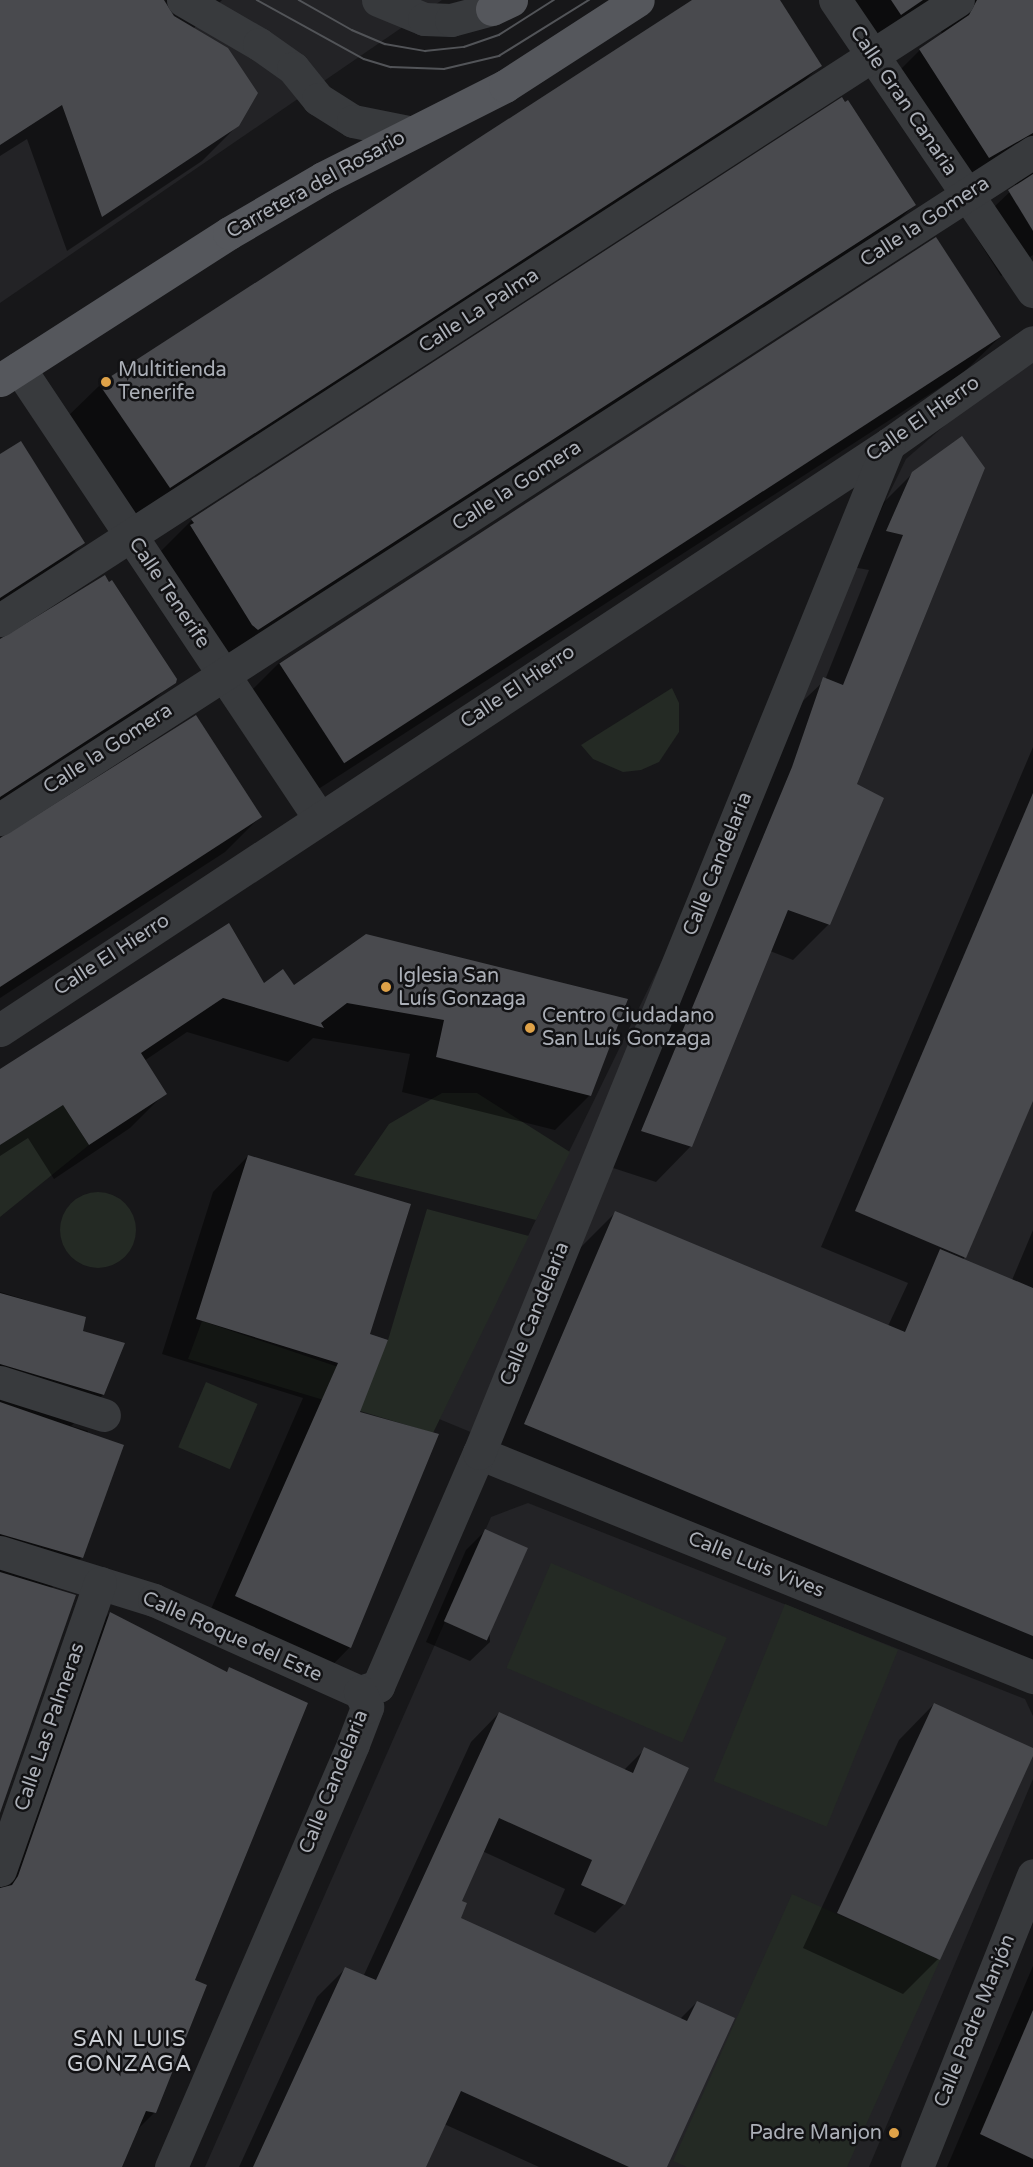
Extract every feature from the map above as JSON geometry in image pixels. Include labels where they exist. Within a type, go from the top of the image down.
[{"type":"main road","name":"Carretera del Rosario","points":[[9,374],[229,233],[408,132],[505,86],[639,0]]},
{"type":"street","points":[[183,0],[259,44],[293,68],[318,99],[353,121],[408,132]]},
{"type":"street","points":[[378,0],[423,19],[451,20],[502,5]]},
{"type":"street","name":"Calle Gran Canaria","points":[[835,0],[1032,288]]},
{"type":"street","name":"Calle La Palma","points":[[0,620],[958,0]]},
{"type":"street","name":"Calle la Gomera","points":[[0,819],[1033,152]]},
{"type":"street","name":"Calle El Hierro","points":[[0,1030],[889,444],[1033,342]]},
{"type":"street","name":"Calle Tenerife","points":[[9,374],[131,536],[320,819]]},
{"type":"street","name":"Calle Candelaria","points":[[171,2167],[357,1735],[367,1707],[360,1692],[378,1686],[479,1453],[889,444]]},
{"type":"street","points":[[0,1382],[104,1415]]},
{"type":"street","name":"Calle Luis Vives","points":[[479,1453],[1033,1677]]},
{"type":"street","name":"Calle Roque del Este","points":[[0,1552],[100,1583],[193,1616],[360,1692]]},
{"type":"street","name":"Calle Las Palmeras","points":[[0,1870],[100,1583]]},
{"type":"street","name":"Calle Padre Manjón","points":[[917,2167],[1033,1875]]},
{"type":"shaded area","points":[[0,0],[442,0],[0,303]]},
{"type":"shaded area","points":[[1033,349],[1033,1664],[439,1419],[906,459]]},
{"type":"shaded area","points":[[672,688],[679,703],[679,732],[659,762],[641,770],[623,772],[593,759],[581,745]]},
{"type":"shaded area","points":[[442,1093],[477,1093],[570,1152],[536,1220],[354,1175],[389,1124]]},
{"type":"shaded area","points":[[62,1103],[89,1145],[0,1217],[0,1145]]},
{"type":"shaded area","points":[[98,1192],[113,1195],[125,1203],[133,1215],[136,1230],[133,1245],[125,1257],[113,1265],[98,1268],[83,1265],[71,1257],[63,1245],[60,1230],[63,1215],[71,1203],[83,1195]]},
{"type":"shaded area","points":[[427,1209],[529,1236],[433,1433],[188,1359],[202,1321],[371,1378],[388,1340]]},
{"type":"shaded area","points":[[206,1382],[258,1404],[230,1469],[178,1447]]},
{"type":"shaded area","points":[[528,1503],[1025,1699],[1033,1716],[1033,1779],[869,2167],[205,2167],[491,1517]]},
{"type":"shaded area","points":[[551,1563],[727,1638],[682,1743],[506,1668]]},
{"type":"shaded area","points":[[785,1604],[898,1650],[827,1827],[713,1781]]},
{"type":"shaded area","points":[[792,1894],[940,1960],[847,2167],[687,2167],[673,2161]]},
{"type":"building","points":[[0,0],[164,0],[174,16],[228,48],[258,93],[239,126],[102,217],[62,105],[0,145]]},
{"type":"building","points":[[692,0],[780,0],[822,66],[170,488],[99,384]]},
{"type":"building","points":[[891,0],[923,0],[901,15]]},
{"type":"building","points":[[977,0],[1033,0],[1033,133],[989,158],[919,49],[969,15]]},
{"type":"building","points":[[842,97],[845,102],[848,100],[916,205],[258,630],[252,625],[190,525],[194,523],[191,519]]},
{"type":"building","points":[[1033,174],[1033,231],[1008,190]]},
{"type":"building","points":[[936,237],[1001,337],[344,763],[279,663]]},
{"type":"building","points":[[962,436],[985,468],[857,784],[884,798],[830,925],[788,910],[692,1147],[641,1131],[792,767],[823,677],[843,685],[903,535],[886,531],[912,472]]},
{"type":"building","points":[[21,441],[85,543],[0,598],[0,454]]},
{"type":"building","points":[[105,575],[109,582],[112,580],[177,679],[176,683],[0,797],[0,639]]},
{"type":"building","points":[[196,715],[262,817],[0,987],[0,838]]},
{"type":"building","points":[[1033,793],[1033,1101],[966,1258],[855,1211]]},
{"type":"building","points":[[229,923],[264,983],[283,969],[294,985],[366,934],[628,999],[591,1096],[436,1057],[444,1020],[347,1003],[321,1023],[324,1028],[223,998],[141,1053],[167,1094],[89,1145],[63,1105],[0,1145],[0,1069]]},
{"type":"building","points":[[248,1155],[411,1204],[370,1334],[388,1340],[360,1412],[439,1434],[351,1648],[235,1596],[338,1363],[196,1319]]},
{"type":"building","points":[[615,1211],[905,1332],[940,1249],[1033,1288],[1033,1636],[524,1424]]},
{"type":"building","points":[[0,1293],[86,1317],[83,1331],[125,1343],[104,1395],[0,1364]]},
{"type":"building","points":[[0,1402],[124,1445],[83,1558],[0,1534]]},
{"type":"building","points":[[485,1529],[528,1548],[487,1640],[444,1621]]},
{"type":"building","points":[[0,1572],[76,1595],[0,1813]]},
{"type":"building","points":[[110,1612],[227,1672],[229,1667],[308,1703],[195,1980],[207,1985],[156,2113],[146,2111],[122,2167],[0,2167],[0,1888],[12,1885],[18,1876]]},
{"type":"building","points":[[934,1703],[1033,1748],[1033,1756],[940,1960],[837,1913]]},
{"type":"building","points":[[499,1712],[633,1773],[644,1747],[689,1768],[625,1905],[581,1885],[592,1860],[499,1818],[462,1901],[467,1903],[461,1918],[687,2021],[697,2001],[735,2018],[667,2167],[629,2167],[461,2091],[426,2167],[253,2167],[345,1967],[376,1980]]},
{"type":"building","points":[[1033,2010],[1033,2159],[980,2134]]},
{"type":"tram line","points":[[257,0],[364,59],[391,67],[444,69],[499,56],[589,0]]},
{"type":"tram line","points":[[299,0],[352,30],[385,44],[425,51],[464,47],[499,35],[554,0]]},
{"type":"place","name":"Multitienda Tenerife","points":[[106,382]]},
{"type":"place","name":"Iglesia San Luís Gonzaga","points":[[386,987]]},
{"type":"place","name":"Centro Ciudadano San Luís Gonzaga","points":[[530,1028]]},
{"type":"place","name":"Padre Manjon","points":[[894,2133]]},
{"type":"district","name":"SAN LUIS GONZAGA","points":[[130,2052]]}]
